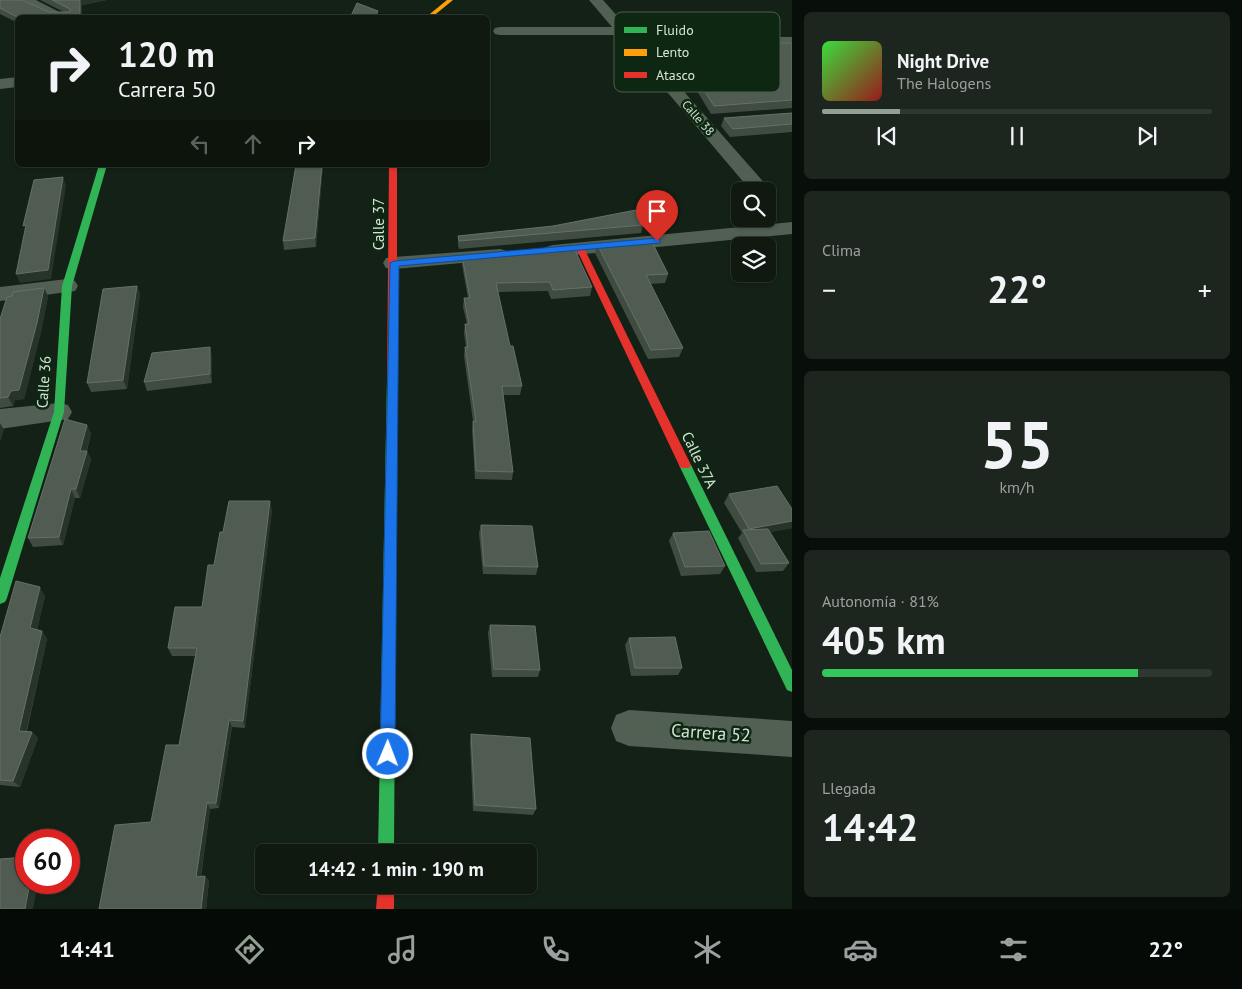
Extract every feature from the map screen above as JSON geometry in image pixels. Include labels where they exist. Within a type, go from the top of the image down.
[{"type":"street","points":[[26,0],[58,15]]},
{"type":"street","points":[[431,15],[450,0]]},
{"type":"street","name":"Calle 38","points":[[596,0],[614,21]]},
{"type":"street","points":[[500,31],[614,35]]},
{"type":"street","points":[[0,84],[15,82]]},
{"type":"street","name":"Calle 38","points":[[676,92],[778,211]]},
{"type":"street","points":[[701,121],[719,120]]},
{"type":"street","name":"Calle 36","points":[[0,598],[59,412],[67,286],[101,167]]},
{"type":"street","name":"Calle 37","points":[[386,844],[394,263],[393,167]]},
{"type":"street","points":[[394,263],[580,248],[778,211]]},
{"type":"street","name":"Calle 37A","points":[[580,248],[792,685]]},
{"type":"street","points":[[0,294],[67,286]]},
{"type":"street","points":[[0,419],[59,412]]},
{"type":"street","name":"Carrera 52","points":[[629,728],[792,739]]},
{"type":"street","points":[[385,909],[386,894]]},
{"type":"building","points":[[0,0],[22,0],[49,12],[70,12],[70,9],[52,0],[80,0],[80,15],[15,16],[0,8]]},
{"type":"building","points":[[357,3],[378,11],[376,15],[351,15]]},
{"type":"building","points":[[780,43],[792,43],[792,100],[714,106],[705,92],[780,92]]},
{"type":"building","points":[[792,113],[792,124],[733,129],[724,118]]},
{"type":"building","points":[[296,167],[322,167],[315,238],[283,241]]},
{"type":"building","points":[[63,177],[48,270],[16,274],[26,225],[23,226],[34,180]]},
{"type":"building","points":[[636,210],[643,225],[459,241],[458,236],[553,226]]},
{"type":"building","points":[[651,240],[668,274],[646,275],[683,348],[651,350],[597,244]]},
{"type":"building","points":[[573,246],[592,287],[553,290],[550,282],[496,283],[510,346],[513,346],[522,386],[502,386],[513,472],[476,471],[473,421],[476,421],[465,347],[468,347],[465,324],[469,324],[464,298],[470,298],[462,256]]},
{"type":"building","points":[[137,286],[123,380],[87,383],[103,289]]},
{"type":"building","points":[[44,288],[37,323],[19,390],[11,391],[8,397],[0,398],[0,319],[7,297],[12,296],[13,292]]},
{"type":"building","points":[[210,347],[210,374],[144,382],[152,353]]},
{"type":"building","points":[[65,419],[87,425],[80,451],[87,451],[76,489],[71,489],[59,537],[28,538]]},
{"type":"building","points":[[777,486],[792,509],[792,521],[749,529],[729,494]]},
{"type":"building","points":[[229,501],[270,501],[243,721],[229,720],[216,803],[207,803],[196,877],[205,876],[201,909],[99,909],[115,825],[151,822],[166,745],[179,745],[197,648],[168,648],[175,607],[202,607],[208,565],[214,565],[220,532],[223,532]]},
{"type":"building","points":[[481,525],[532,526],[538,567],[484,566]]},
{"type":"building","points":[[768,529],[789,563],[761,564],[743,530]]},
{"type":"building","points":[[709,531],[725,566],[685,567],[673,533]]},
{"type":"building","points":[[16,581],[40,587],[30,628],[42,631],[19,731],[32,732],[13,781],[0,780],[0,637]]},
{"type":"building","points":[[490,625],[535,626],[540,670],[494,669]]},
{"type":"building","points":[[675,637],[682,668],[635,668],[629,638]]},
{"type":"building","points":[[471,734],[530,738],[536,809],[475,805]]},
{"type":"building","points":[[15,858],[15,894],[28,894],[25,909],[0,909],[0,859]]},
{"type":"traffic: fast","points":[[0,598],[59,412],[67,286],[102,167]]},
{"type":"traffic: fast","points":[[386,844],[392,378]]},
{"type":"traffic: fast","points":[[685,465],[792,685]]},
{"type":"traffic: slow","points":[[431,15],[450,0]]},
{"type":"traffic: jam","points":[[392,378],[393,167]]},
{"type":"traffic: jam","points":[[580,248],[685,465]]},
{"type":"traffic: jam","points":[[385,909],[386,894]]},
{"type":"route","points":[[388,754],[394,263],[657,241]]}]
